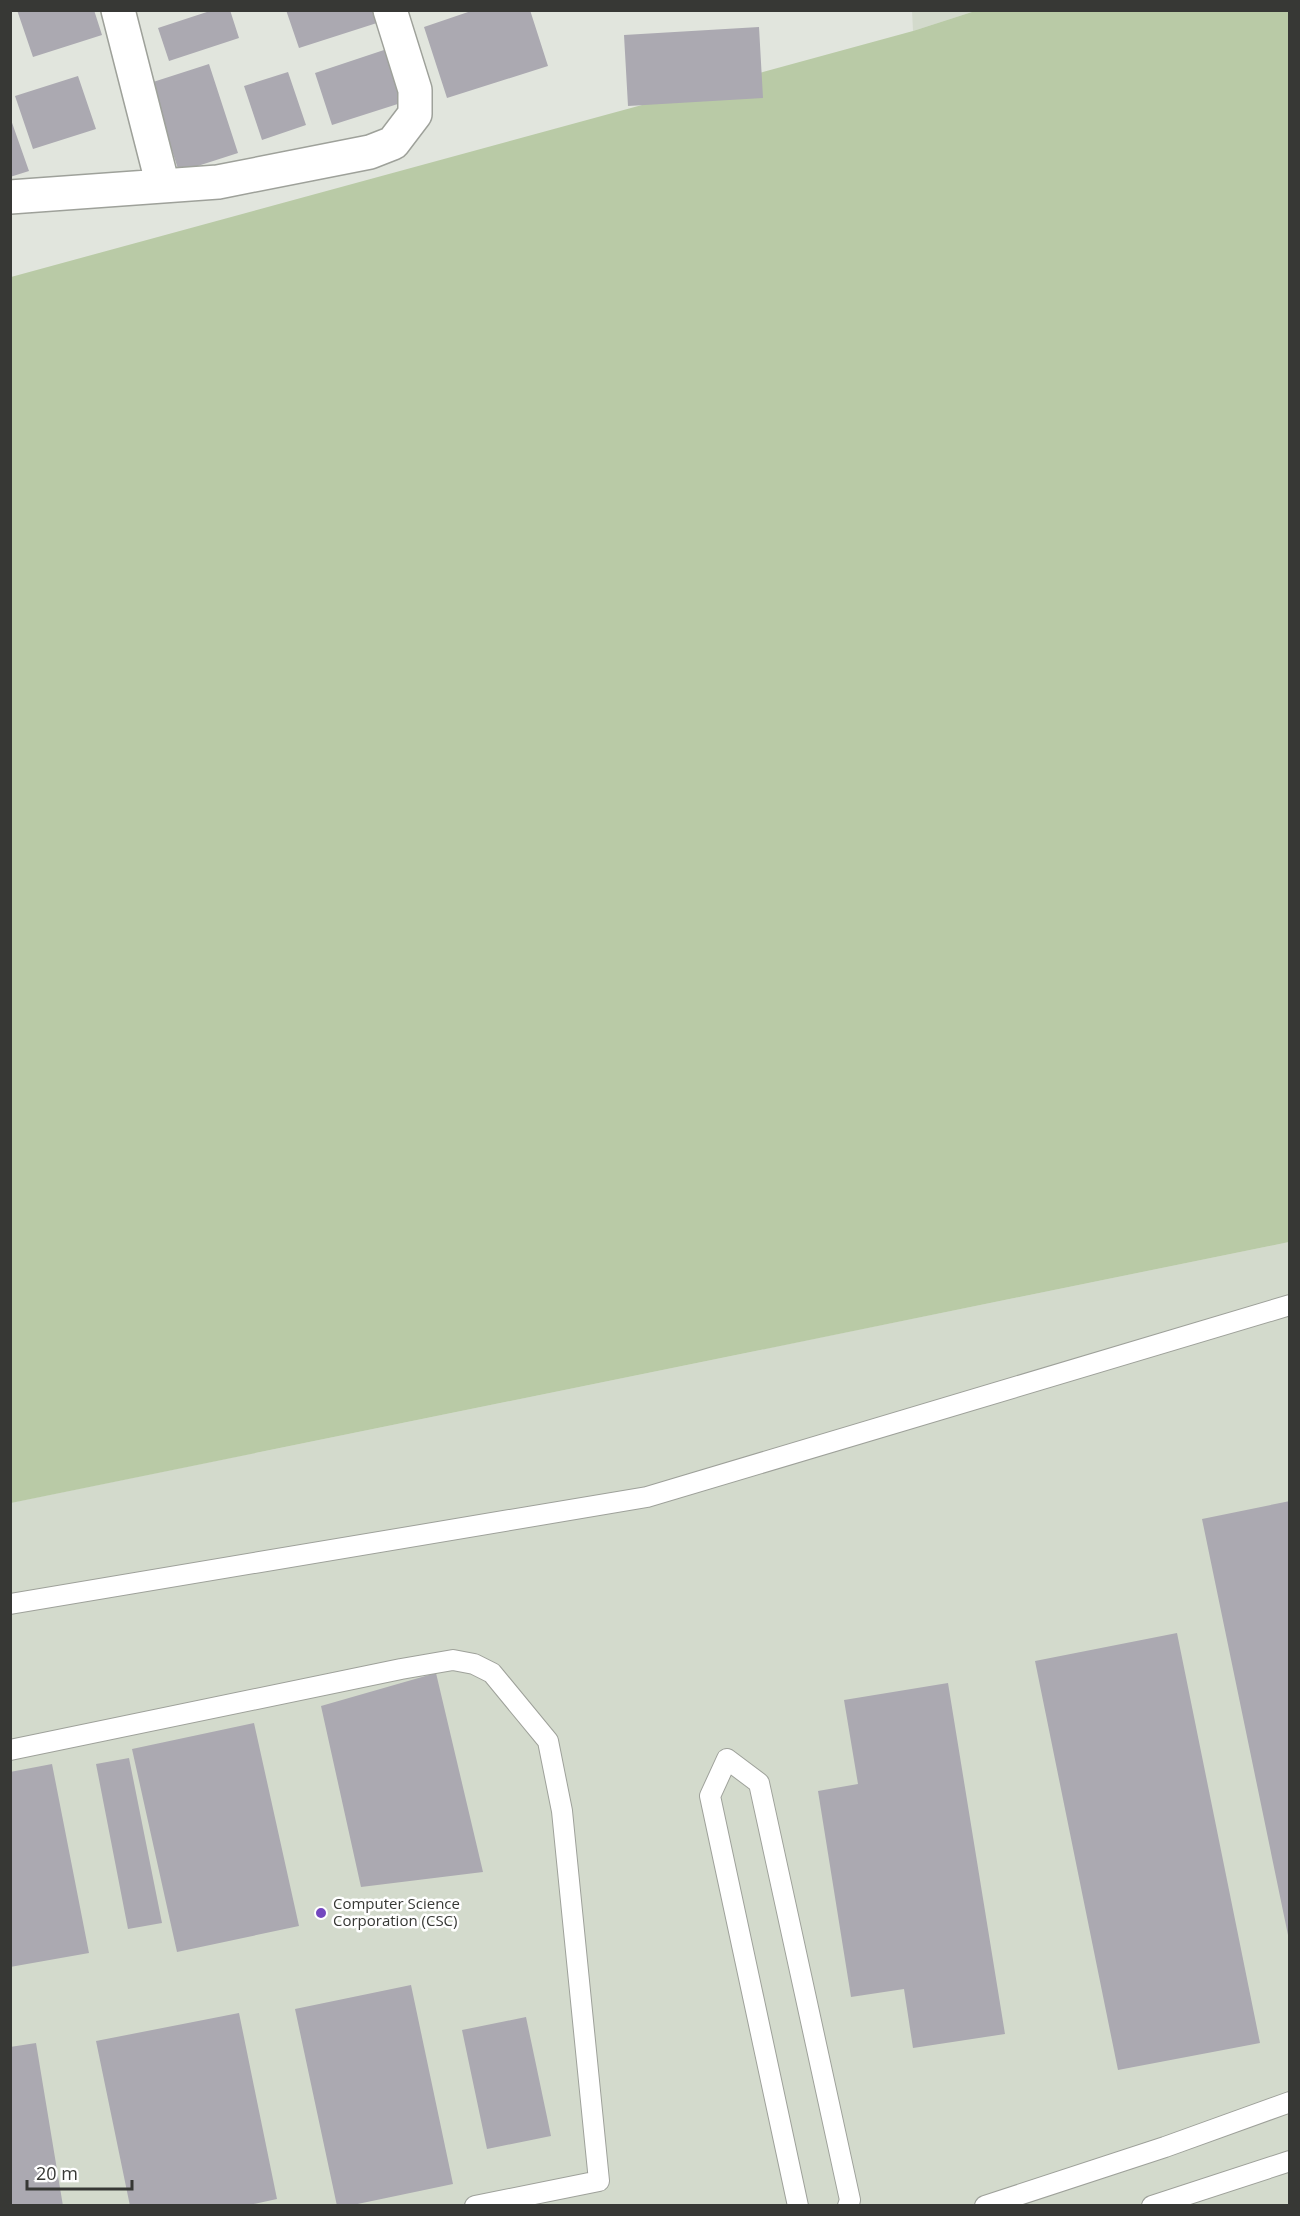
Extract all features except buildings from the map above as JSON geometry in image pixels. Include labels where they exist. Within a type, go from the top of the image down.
[{"type":"street","points":[[118,10],[163,186]]},
{"type":"street","points":[[10,197],[218,182],[370,152],[393,143],[415,114],[415,90],[390,10]]},
{"type":"lane","points":[[10,1604],[647,1497],[1290,1305]]},
{"type":"lane","points":[[10,1750],[453,1660],[474,1664],[492,1673],[548,1741],[562,1811],[599,2181],[475,2205]]},
{"type":"lane","points":[[798,2205],[710,1796],[727,1759],[759,1783],[850,2200],[848,2205]]},
{"type":"lane","points":[[985,2205],[1165,2147],[1290,2102]]},
{"type":"lane","points":[[1152,2205],[1290,2162]]},
{"type":"shaded area","points":[[912,10],[975,11],[913,31]]},
{"type":"shaded area","points":[[1289,1242],[1289,2205],[11,2205],[10,1503]]},
{"type":"green space","points":[[975,11],[1289,11],[1289,1242],[11,1503],[11,277],[913,31]]},
{"type":"place","name":"Computer Science Corporation (CSC)","points":[[321,1913]]}]
